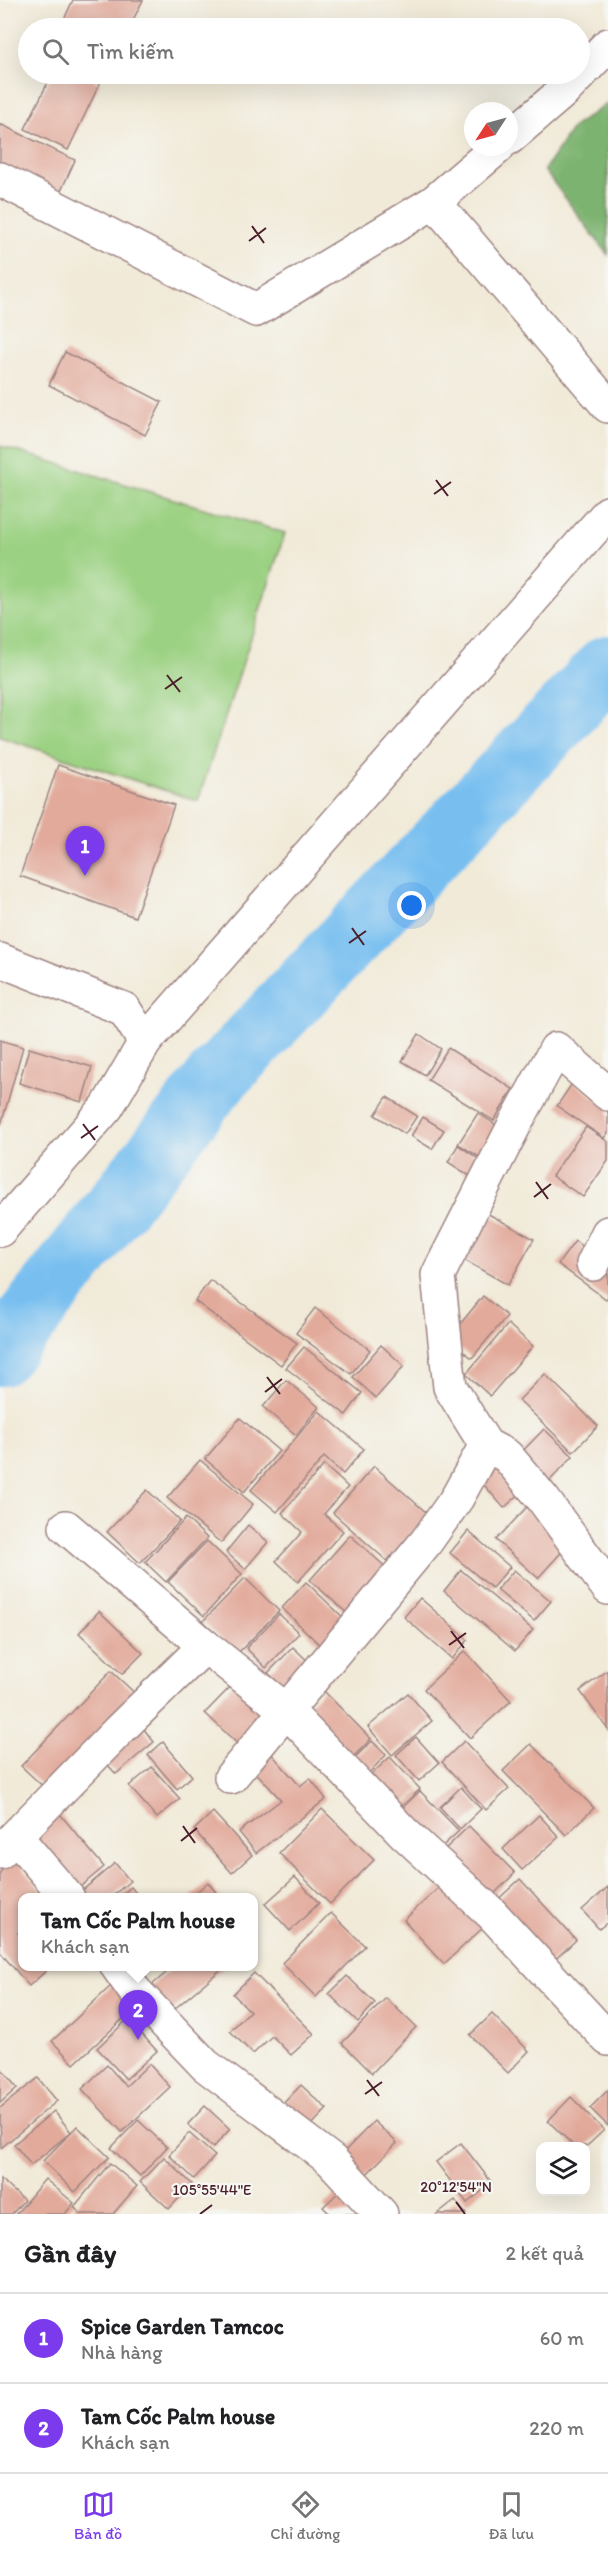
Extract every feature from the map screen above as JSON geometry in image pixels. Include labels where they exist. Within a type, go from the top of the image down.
[{"type":"street","points":[[590,64],[608,45]]},
{"type":"street","points":[[518,130],[571,84]]},
{"type":"street","points":[[0,179],[256,310],[434,202],[488,156]]},
{"type":"street","points":[[434,202],[608,406]]},
{"type":"street","points":[[0,1230],[107,1107],[145,1042],[608,513]]},
{"type":"street","points":[[0,960],[124,1009],[145,1042]]},
{"type":"street","points":[[608,1094],[556,1049],[438,1275],[450,1387],[486,1446],[507,1456],[543,1499],[608,1588]]},
{"type":"street","points":[[593,1264],[608,1233]]},
{"type":"street","points":[[231,1777],[426,1542],[458,1498],[486,1446]]},
{"type":"street","points":[[66,1527],[205,1646],[287,1711],[404,1833],[492,1914],[608,2039]]},
{"type":"street","points":[[62,1893],[8,1844],[205,1646]]},
{"type":"street","points":[[121,1971],[134,1990],[206,2066],[331,2160],[381,2214]]},
{"type":"green space","points":[[608,103],[608,255],[544,170],[573,127]]},
{"type":"green space","points":[[0,446],[285,533],[198,801],[0,737]]},
{"type":"building","points":[[73,0],[143,0],[134,18],[65,18]]},
{"type":"building","points":[[47,84],[100,84],[68,150],[25,129]]},
{"type":"building","points":[[0,124],[75,160],[60,193],[0,165]]},
{"type":"building","points":[[65,352],[162,402],[145,435],[49,385]]},
{"type":"building","points":[[58,765],[174,805],[135,917],[20,876]]},
{"type":"building","points":[[419,1034],[441,1049],[425,1075],[402,1061]]},
{"type":"building","points":[[0,1040],[23,1047],[1,1125],[0,1125]]},
{"type":"building","points":[[29,1048],[92,1067],[82,1102],[19,1083]]},
{"type":"building","points":[[448,1048],[513,1089],[494,1121],[428,1080]]},
{"type":"building","points":[[573,1082],[608,1107],[608,1133],[604,1138],[557,1106]]},
{"type":"building","points":[[387,1097],[417,1116],[405,1134],[375,1115]]},
{"type":"building","points":[[478,1113],[505,1131],[486,1161],[458,1144]]},
{"type":"building","points":[[423,1117],[444,1130],[432,1149],[411,1136]]},
{"type":"building","points":[[586,1127],[608,1142],[608,1161],[583,1197],[552,1176]]},
{"type":"building","points":[[458,1145],[486,1164],[476,1180],[448,1162]]},
{"type":"building","points":[[483,1211],[534,1239],[508,1285],[457,1256]]},
{"type":"building","points":[[608,1229],[608,1297],[606,1299],[558,1264],[575,1241],[591,1253]]},
{"type":"building","points":[[210,1280],[297,1343],[281,1365],[195,1301]]},
{"type":"building","points":[[483,1296],[507,1316],[472,1358],[448,1339]]},
{"type":"building","points":[[315,1308],[370,1350],[351,1374],[296,1333]]},
{"type":"building","points":[[508,1324],[533,1346],[490,1396],[466,1374]]},
{"type":"building","points":[[381,1345],[404,1366],[376,1398],[353,1377]]},
{"type":"building","points":[[304,1347],[362,1393],[346,1415],[286,1368]]},
{"type":"building","points":[[545,1374],[598,1426],[573,1452],[519,1400]]},
{"type":"building","points":[[286,1380],[319,1407],[296,1435],[263,1407]]},
{"type":"building","points":[[319,1411],[364,1449],[343,1474],[324,1457],[277,1512],[251,1490]]},
{"type":"building","points":[[240,1418],[279,1451],[244,1492],[205,1459]]},
{"type":"building","points":[[544,1429],[573,1456],[542,1489],[513,1461]]},
{"type":"building","points":[[200,1460],[253,1504],[221,1543],[167,1498]]},
{"type":"building","points":[[496,1460],[524,1490],[504,1508],[477,1477]]},
{"type":"building","points":[[324,1465],[348,1487],[324,1514],[343,1531],[298,1582],[276,1561],[302,1532],[282,1513]]},
{"type":"building","points":[[374,1466],[429,1515],[387,1561],[333,1513]]},
{"type":"building","points":[[147,1490],[180,1521],[140,1563],[107,1532]]},
{"type":"building","points":[[527,1507],[568,1545],[538,1578],[496,1540]]},
{"type":"building","points":[[186,1518],[207,1538],[166,1582],[145,1562]]},
{"type":"building","points":[[248,1525],[268,1542],[245,1569],[226,1552]]},
{"type":"building","points":[[468,1531],[510,1567],[492,1588],[450,1553]]},
{"type":"building","points":[[350,1535],[390,1571],[350,1616],[310,1580]]},
{"type":"building","points":[[207,1541],[242,1574],[204,1616],[168,1582]]},
{"type":"building","points":[[461,1570],[533,1630],[515,1651],[444,1591]]},
{"type":"building","points":[[514,1570],[551,1601],[534,1621],[497,1590]]},
{"type":"building","points":[[245,1578],[279,1611],[237,1654],[203,1621]]},
{"type":"building","points":[[306,1582],[347,1621],[322,1647],[282,1608]]},
{"type":"building","points":[[420,1598],[468,1640],[452,1659],[404,1617]]},
{"type":"building","points":[[99,1611],[143,1653],[122,1674],[79,1633]]},
{"type":"building","points":[[279,1614],[299,1633],[266,1668],[246,1648]]},
{"type":"building","points":[[293,1647],[317,1670],[292,1696],[268,1673]]},
{"type":"building","points":[[465,1651],[511,1701],[470,1738],[424,1689]]},
{"type":"building","points":[[608,1670],[608,1730],[580,1691]]},
{"type":"building","points":[[111,1671],[139,1697],[49,1792],[21,1766]]},
{"type":"building","points":[[236,1681],[274,1719],[244,1750],[205,1713]]},
{"type":"building","points":[[323,1690],[371,1739],[349,1761],[301,1712]]},
{"type":"building","points":[[408,1693],[432,1721],[392,1755],[368,1727]]},
{"type":"building","points":[[139,1723],[154,1742],[116,1774],[100,1756]]},
{"type":"building","points":[[416,1737],[439,1763],[419,1781],[396,1755]]},
{"type":"building","points":[[372,1741],[386,1755],[364,1778],[349,1763]]},
{"type":"building","points":[[464,1741],[509,1789],[486,1810],[442,1762]]},
{"type":"building","points":[[163,1742],[192,1776],[177,1789],[148,1755]]},
{"type":"building","points":[[531,1744],[594,1808],[566,1835],[503,1771]]},
{"type":"building","points":[[269,1751],[300,1786],[310,1778],[326,1799],[256,1853],[239,1832],[281,1800],[251,1767]]},
{"type":"building","points":[[390,1757],[420,1789],[394,1813],[364,1781]]},
{"type":"building","points":[[152,1767],[180,1799],[157,1818],[129,1786]]},
{"type":"building","points":[[461,1787],[481,1809],[460,1829],[440,1807]]},
{"type":"building","points":[[420,1791],[459,1831],[436,1852],[398,1812]]},
{"type":"building","points":[[55,1808],[104,1867],[73,1893],[23,1834]]},
{"type":"building","points":[[322,1809],[374,1860],[330,1904],[279,1853]]},
{"type":"building","points":[[213,1812],[252,1855],[232,1873],[194,1830]]},
{"type":"building","points":[[539,1815],[559,1837],[522,1870],[503,1849]]},
{"type":"building","points":[[469,1826],[515,1873],[487,1901],[441,1853]]},
{"type":"building","points":[[15,1859],[44,1893],[18,1893],[18,1971],[46,1971],[29,1986],[0,1952],[0,1872]]},
{"type":"building","points":[[115,1863],[130,1881],[116,1893],[79,1893]]},
{"type":"building","points":[[295,1877],[319,1903],[290,1931],[265,1904]]},
{"type":"building","points":[[520,1879],[576,1940],[549,1965],[492,1905]]},
{"type":"building","points":[[447,1880],[487,1924],[444,1964],[404,1920]]},
{"type":"building","points":[[208,1882],[216,1893],[196,1893]]},
{"type":"building","points":[[131,1887],[136,1893],[124,1893]]},
{"type":"building","points":[[608,1887],[608,1922],[599,1929],[582,1910]]},
{"type":"building","points":[[331,1913],[365,1946],[316,1997],[282,1963]]},
{"type":"building","points":[[168,1971],[219,1971],[166,2016],[145,1991]]},
{"type":"building","points":[[254,1973],[314,2034],[291,2055],[272,2036],[253,2054],[230,2031],[250,2011],[233,1994]]},
{"type":"building","points":[[347,1976],[375,2003],[358,2022],[329,1994]]},
{"type":"building","points":[[113,1984],[135,2008],[74,2064],[52,2041]]},
{"type":"building","points":[[386,1998],[416,2027],[372,2073],[342,2043]]},
{"type":"building","points":[[492,2014],[529,2051],[508,2073],[470,2035]]},
{"type":"building","points":[[128,2019],[157,2051],[126,2079],[97,2048]]},
{"type":"building","points":[[149,2064],[170,2087],[122,2132],[82,2089],[107,2065],[126,2086]]},
{"type":"building","points":[[0,2067],[17,2088],[0,2103]]},
{"type":"building","points":[[38,2078],[57,2101],[1,2148],[0,2108]]},
{"type":"building","points":[[301,2085],[327,2109],[304,2133],[278,2109]]},
{"type":"building","points":[[608,2090],[608,2126],[590,2108]]},
{"type":"building","points":[[571,2097],[604,2130],[590,2143],[570,2142],[548,2121]]},
{"type":"building","points":[[205,2106],[230,2129],[213,2148],[188,2124]]},
{"type":"building","points":[[54,2111],[71,2132],[31,2165],[14,2144]]},
{"type":"building","points":[[138,2120],[167,2147],[140,2176],[111,2148]]},
{"type":"building","points":[[374,2121],[397,2143],[361,2180],[339,2157]]},
{"type":"building","points":[[77,2126],[109,2157],[75,2192],[43,2161]]},
{"type":"building","points":[[189,2133],[215,2156],[194,2179],[169,2155]]},
{"type":"building","points":[[461,2143],[492,2183],[467,2203],[436,2162]]},
{"type":"building","points":[[164,2157],[192,2184],[169,2209],[140,2182]]},
{"type":"building","points":[[110,2163],[137,2186],[113,2214],[81,2214],[74,2207]]},
{"type":"building","points":[[0,2179],[24,2200],[12,2214],[0,2214]]},
{"type":"building","points":[[45,2179],[74,2203],[65,2214],[16,2214]]},
{"type":"building","points":[[346,2185],[374,2214],[330,2214],[323,2207]]},
{"type":"building","points":[[455,2200],[466,2214],[437,2214]]},
{"type":"waterway","points":[[0,1354],[218,1077],[608,667]]},
{"type":"place","name":"Spice Garden Tamcoc","points":[[85,876]]},
{"type":"place","name":"Tam Cốc Palm house","points":[[138,2040]]}]
